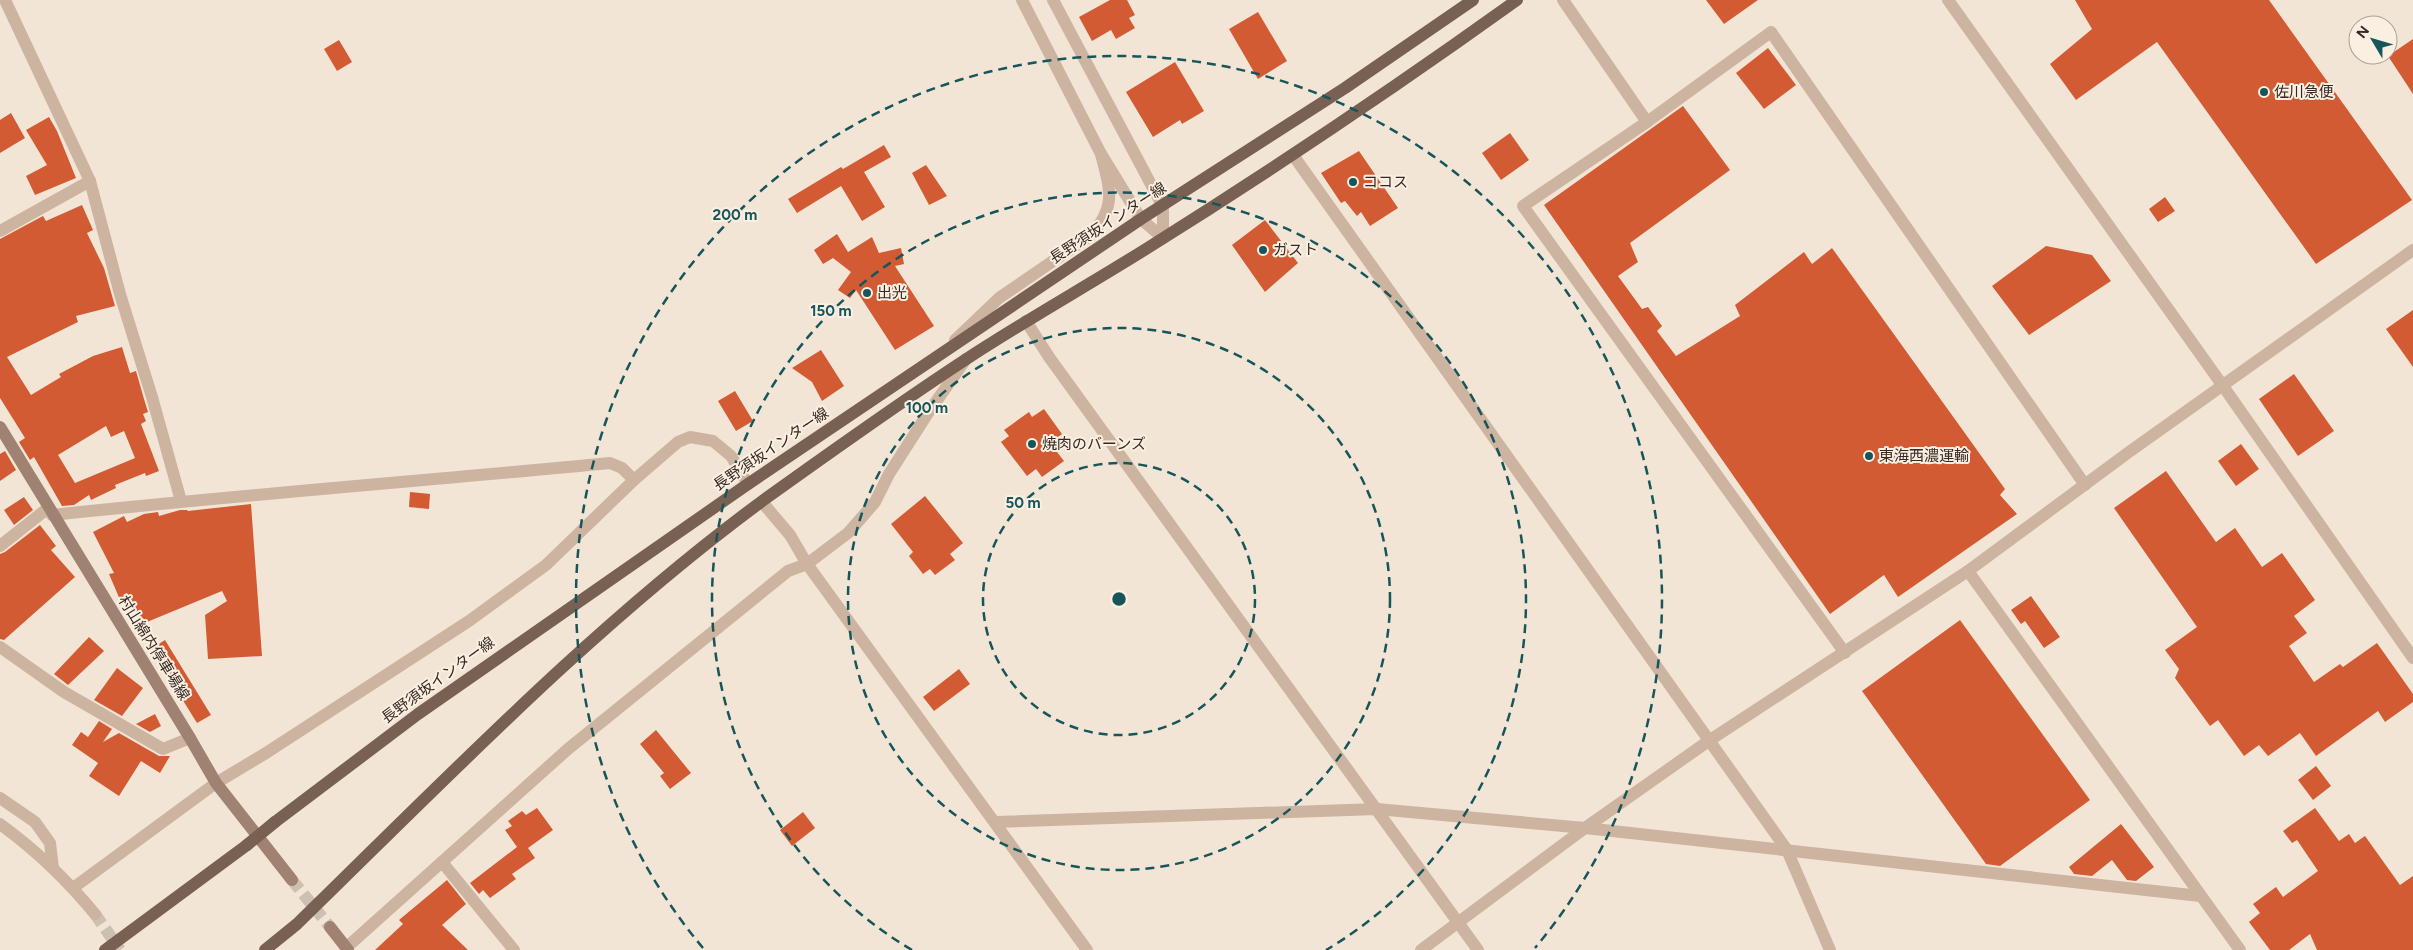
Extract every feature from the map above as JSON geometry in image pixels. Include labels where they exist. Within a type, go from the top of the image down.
[{"type":"main road","name":"長野須坂インター線","points":[[105,950],[247,845],[418,714],[748,484],[1141,220],[1345,88],[1473,0]]},
{"type":"main road","points":[[265,950],[297,924],[503,722],[580,651],[662,581],[762,502],[966,359],[1163,238],[1293,155],[1408,79],[1517,0]]},
{"type":"main road","name":"村山綿内停車場線","points":[[0,427],[216,783],[292,880]]},
{"type":"main road","points":[[330,927],[346,949]]},
{"type":"street","points":[[5,0],[90,181],[120,294],[152,397],[181,501]]},
{"type":"street","points":[[1022,0],[1102,154],[1141,220],[1163,238]]},
{"type":"street","points":[[1053,0],[1163,207],[1163,238]]},
{"type":"street","points":[[1563,0],[1647,122]]},
{"type":"street","points":[[1948,0],[2223,386],[2413,658]]},
{"type":"street","points":[[1845,652],[1523,206],[1647,122],[1771,32],[2084,485]]},
{"type":"street","points":[[940,354],[999,298],[1091,235],[1100,225],[1109,206],[1110,191],[1102,154]]},
{"type":"street","points":[[1293,155],[1787,850],[1830,950]]},
{"type":"street","points":[[0,231],[90,181]]},
{"type":"street","points":[[1421,950],[1585,828],[1710,740],[1968,571],[2084,485],[2413,250]]},
{"type":"street","points":[[1026,322],[1049,357],[1478,950]]},
{"type":"street","points":[[346,949],[568,750],[788,571],[808,564],[848,533],[869,509],[928,412],[966,359]]},
{"type":"street","points":[[73,888],[216,783],[469,621],[546,566],[668,448],[690,437],[714,441],[736,462],[748,484]]},
{"type":"street","points":[[0,546],[50,512],[610,463],[622,468],[634,480]]},
{"type":"street","points":[[762,502],[790,535],[808,564],[1087,950]]},
{"type":"street","points":[[1968,571],[2240,950]]},
{"type":"street","points":[[0,647],[64,692],[163,749],[190,738]]},
{"type":"street","points":[[0,798],[35,822],[50,844],[53,868]]},
{"type":"street","points":[[996,822],[1377,809],[1585,828],[2200,896]]},
{"type":"street","points":[[0,824],[37,852],[73,888],[95,914]]},
{"type":"street","points":[[442,862],[514,950]]},
{"type":"building","points":[[1110,0],[1127,0],[1135,15],[1129,18],[1135,28],[1116,39],[1111,30],[1092,41],[1079,17]]},
{"type":"building","points":[[1706,0],[1758,0],[1724,24]]},
{"type":"building","points":[[2075,0],[2269,0],[2412,200],[2316,264],[2157,42],[2076,100],[2050,64],[2092,29]]},
{"type":"building","points":[[1258,12],[1287,61],[1258,79],[1229,29]]},
{"type":"building","points":[[2413,39],[2413,94],[2394,65],[2398,65],[2398,49]]},
{"type":"building","points":[[339,40],[352,62],[337,71],[324,49]]},
{"type":"building","points":[[1768,48],[1796,85],[1764,109],[1736,73]]},
{"type":"building","points":[[1175,62],[1204,111],[1182,124],[1180,120],[1153,137],[1126,92]]},
{"type":"building","points":[[1683,106],[1730,170],[1630,243],[1638,262],[1618,276],[1642,309],[1648,307],[1662,326],[1657,331],[1676,356],[1740,316],[1735,305],[1804,252],[1812,264],[1832,248],[2005,489],[2000,495],[2017,514],[1898,597],[1884,575],[1830,614],[1544,205]]},
{"type":"building","points":[[11,113],[25,138],[0,153],[0,120]]},
{"type":"building","points":[[49,117],[57,131],[76,178],[35,195],[26,176],[47,165],[26,130]]},
{"type":"building","points":[[1510,133],[1529,160],[1501,180],[1482,153]]},
{"type":"building","points":[[884,145],[891,157],[864,172],[885,207],[862,221],[841,186],[797,213],[788,199],[841,167],[843,169]]},
{"type":"building","points":[[1359,151],[1398,208],[1370,226],[1361,212],[1357,216],[1345,201],[1341,203],[1321,173]]},
{"type":"building","points":[[926,165],[947,196],[929,205],[912,173]]},
{"type":"building","points":[[2165,197],[2175,211],[2158,222],[2149,209]]},
{"type":"building","points":[[82,205],[93,230],[87,233],[104,268],[115,306],[76,316],[78,322],[7,357],[31,395],[61,377],[59,374],[93,356],[122,347],[130,373],[136,371],[148,412],[143,414],[146,421],[141,424],[159,471],[146,476],[145,473],[115,485],[116,488],[91,500],[89,495],[74,505],[62,506],[34,457],[30,460],[19,442],[25,438],[0,398],[0,239],[43,216],[46,221]],"holes":[[[106,426],[111,437],[124,431],[135,458],[75,483],[58,455]]]},
{"type":"building","points":[[1265,220],[1298,263],[1265,292],[1232,245]]},
{"type":"building","points":[[837,234],[848,252],[872,237],[879,253],[901,248],[904,264],[895,266],[934,326],[895,350],[856,290],[850,298],[838,290],[851,272],[833,258],[823,264],[814,250]]},
{"type":"building","points":[[2046,246],[2092,255],[2111,281],[2029,335],[1992,286]]},
{"type":"building","points":[[2413,310],[2413,367],[2386,329]]},
{"type":"building","points":[[821,350],[844,386],[822,401],[812,382],[792,368]]},
{"type":"building","points":[[2294,374],[2334,431],[2298,456],[2259,399]]},
{"type":"building","points":[[735,391],[753,421],[736,431],[718,401]]},
{"type":"building","points":[[1044,409],[1062,434],[1050,443],[1064,461],[1042,477],[1036,469],[1027,476],[1001,442],[1009,436],[1004,430],[1029,412],[1032,417]]},
{"type":"building","points":[[2241,444],[2259,469],[2236,486],[2218,461]]},
{"type":"building","points":[[5,451],[16,470],[0,481],[0,454]]},
{"type":"building","points":[[2166,471],[2216,542],[2235,528],[2262,567],[2282,553],[2315,600],[2294,616],[2307,633],[2289,646],[2314,682],[2340,664],[2343,667],[2377,643],[2413,694],[2413,702],[2385,722],[2378,711],[2316,756],[2300,733],[2268,756],[2259,745],[2244,756],[2218,720],[2210,726],[2175,678],[2179,669],[2165,650],[2197,627],[2114,508]]},
{"type":"building","points":[[410,492],[430,494],[429,509],[409,507]]},
{"type":"building","points":[[925,496],[963,543],[950,554],[955,560],[935,575],[930,569],[923,574],[909,556],[913,552],[891,524]]},
{"type":"building","points":[[24,497],[33,510],[14,525],[4,510]]},
{"type":"building","points":[[251,504],[262,656],[208,659],[205,615],[227,601],[222,591],[147,622],[135,612],[129,599],[121,602],[109,574],[114,573],[93,532],[124,516],[127,522],[144,514],[158,512],[159,516],[180,510],[188,511]]},
{"type":"building","points":[[40,525],[56,546],[51,550],[75,577],[4,640],[0,639],[0,554]]},
{"type":"building","points":[[2031,596],[2060,637],[2044,648],[2025,621],[2021,624],[2011,610]]},
{"type":"building","points":[[1960,620],[2090,800],[2000,866],[1986,864],[1862,691]]},
{"type":"building","points":[[89,637],[104,651],[68,685],[54,674]]},
{"type":"building","points":[[165,640],[211,715],[197,723],[151,649]]},
{"type":"building","points":[[117,668],[143,688],[122,716],[94,700]]},
{"type":"building","points":[[959,669],[970,684],[934,711],[923,697]]},
{"type":"building","points":[[155,714],[161,726],[150,732],[136,724]]},
{"type":"building","points":[[99,721],[112,729],[103,742],[119,733],[159,756],[170,756],[160,773],[141,761],[119,796],[89,776],[98,763],[72,745],[81,732],[88,737]]},
{"type":"building","points":[[656,730],[691,773],[670,789],[660,776],[664,773],[640,744]]},
{"type":"building","points":[[2316,766],[2331,786],[2313,800],[2298,780]]},
{"type":"building","points":[[537,808],[553,830],[528,848],[535,858],[512,874],[516,879],[490,898],[483,890],[479,894],[470,883],[517,847],[505,830],[512,826],[508,821],[522,811],[526,815]]},
{"type":"building","points":[[2315,808],[2339,841],[2349,834],[2355,843],[2365,836],[2400,885],[2413,876],[2413,950],[2317,950],[2310,934],[2289,950],[2270,950],[2249,922],[2260,913],[2253,904],[2276,887],[2283,897],[2318,871],[2297,840],[2292,843],[2283,831]]},
{"type":"building","points":[[803,812],[815,828],[792,846],[780,830]]},
{"type":"building","points":[[2121,824],[2154,867],[2136,881],[2127,880],[2112,860],[2092,876],[2074,874],[2069,867]]},
{"type":"building","points":[[447,880],[466,904],[442,925],[468,950],[375,950],[403,924],[399,920]]},
{"type":"tunnel","points":[[292,880],[330,927]]},
{"type":"tunnel","points":[[95,914],[120,950]]},
{"type":"place","name":"佐川急便","points":[[2264,92]]},
{"type":"place","name":"ココス","points":[[1353,182]]},
{"type":"place","name":"ガスト","points":[[1263,250]]},
{"type":"place","name":"出光","points":[[867,293]]},
{"type":"place","name":"焼肉のバーンズ","points":[[1032,444]]},
{"type":"place","name":"東海西濃運輸","points":[[1869,456]]}]
